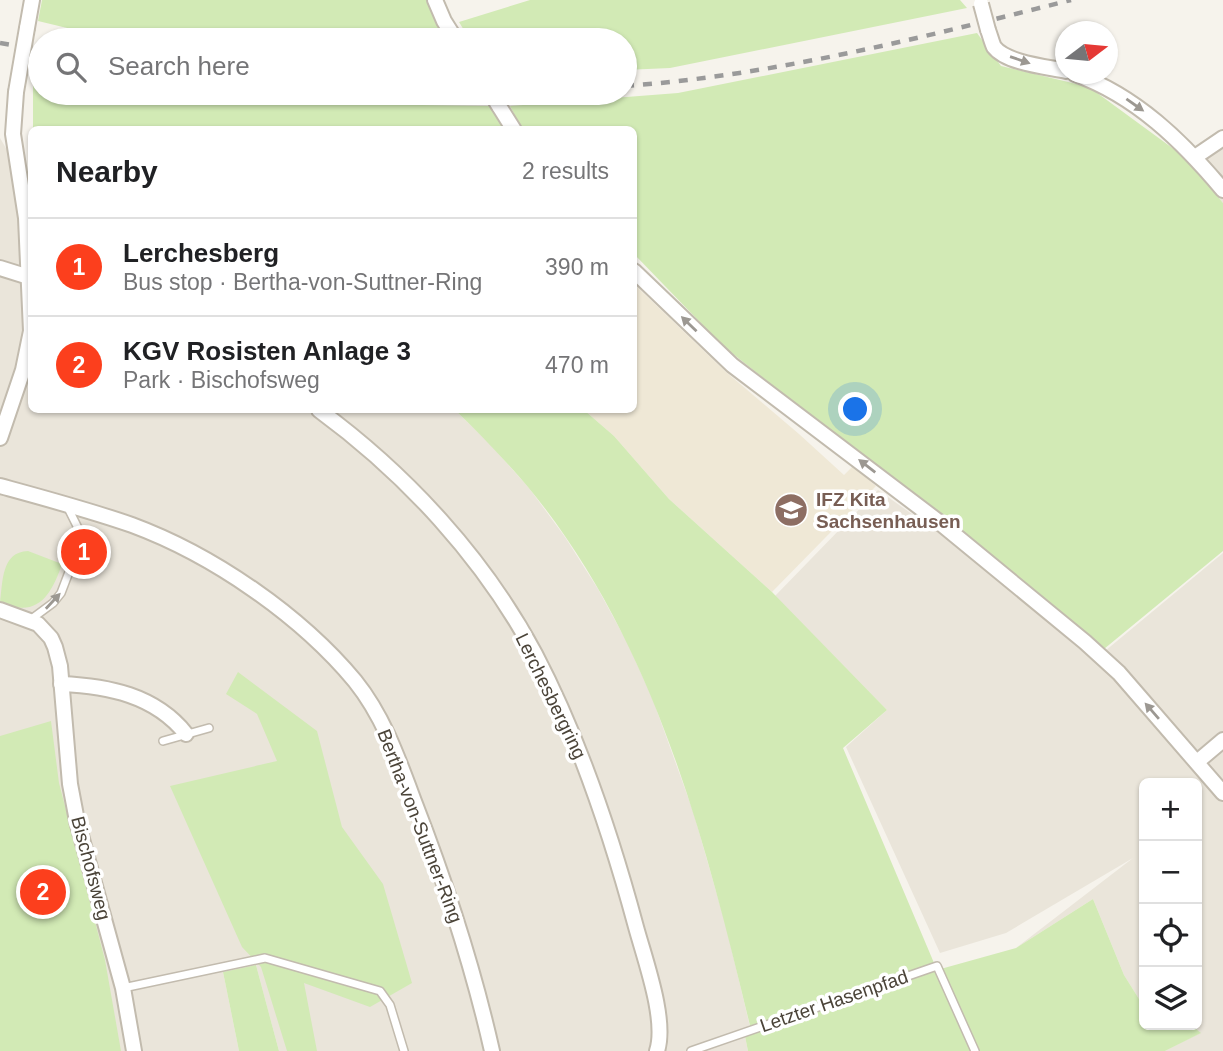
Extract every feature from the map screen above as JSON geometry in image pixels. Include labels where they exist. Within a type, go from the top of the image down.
[{"type":"street","points":[[28,242],[13,134],[16,92],[32,0]]},
{"type":"street","points":[[435,0],[448,28]]},
{"type":"street","points":[[980,2],[995,48],[1025,63],[1055,69]]},
{"type":"street","points":[[1100,84],[1133,103],[1195,157],[1223,190]]},
{"type":"street","points":[[498,105],[512,126]]},
{"type":"street","points":[[1195,157],[1223,138]]},
{"type":"street","points":[[0,268],[28,277]]},
{"type":"street","points":[[637,274],[732,365],[939,522],[1085,642],[1119,673],[1223,793]]},
{"type":"street","points":[[0,438],[23,370],[28,346]]},
{"type":"street","name":"Lerchesbergring","points":[[323,413],[392,470],[436,515],[493,588],[535,654],[574,737],[625,886],[662,1033],[657,1051]]},
{"type":"street","name":"Bertha-von-Suttner-Ring","points":[[0,486],[134,526],[210,563],[270,602],[315,639],[356,682],[388,735],[445,882],[492,1051]]},
{"type":"street","name":"Bischofsweg","points":[[0,610],[30,620],[44,628],[51,638],[60,666],[70,785],[77,821],[123,988],[134,1051]]},
{"type":"street","points":[[61,684],[103,687],[146,701],[178,724],[186,734]]},
{"type":"street","points":[[1197,762],[1223,740]]},
{"type":"lane","points":[[30,620],[53,603],[61,593],[77,551],[78,528],[66,504]]},
{"type":"lane","points":[[163,741],[208,728]]},
{"type":"lane","points":[[123,988],[265,958],[380,991],[390,1005],[404,1051]]},
{"type":"lane","name":"Letzter Hasenpfad","points":[[691,1051],[937,966],[975,1051]]},
{"type":"shaded area","points":[[1223,129],[1223,203],[1186,158]]},
{"type":"shaded area","points":[[0,138],[28,186],[28,413],[458,413],[529,488],[598,589],[628,644],[653,700],[693,811],[726,926],[752,1035],[745,1036],[748,1051],[279,1051],[256,965],[223,972],[239,1051],[0,1051]]},
{"type":"shaded area","points":[[637,287],[726,372],[844,475],[853,466],[876,486],[772,592],[669,499],[614,436],[587,413],[637,413]]},
{"type":"shaded area","points":[[878,490],[1105,651],[1223,553],[1223,1051],[1165,1051],[1200,1033],[1197,1030],[1202,1030],[1202,778],[1139,778],[1139,999],[1124,975],[1093,899],[1016,948],[1133,858],[1006,933],[940,953],[846,747],[887,710],[775,596]]},
{"type":"green space","points":[[42,0],[432,0],[445,28],[67,28],[38,21]]},
{"type":"green space","points":[[530,0],[960,0],[967,8],[670,68],[637,69],[637,28],[463,28],[459,22]]},
{"type":"green space","points":[[977,33],[1001,66],[1055,79],[1055,84],[1089,87],[1186,158],[1223,203],[1223,551],[1104,649],[723,346],[637,257],[637,126],[520,126],[510,106],[637,105],[637,96],[678,93]]},
{"type":"green space","points":[[33,105],[424,105],[489,106],[504,126],[33,126]]},
{"type":"green space","points":[[458,413],[587,413],[614,436],[669,499],[772,592],[887,710],[843,748],[937,970],[1016,948],[1093,899],[1124,975],[1139,999],[1139,1030],[1197,1030],[1201,1033],[1165,1051],[748,1051],[745,1036],[752,1034],[716,890],[671,747],[643,678],[611,611],[572,547],[528,487]]},
{"type":"green space","points":[[28,551],[62,564],[53,586],[41,601],[33,606],[13,607],[0,602],[8,562],[19,553]]},
{"type":"green space","points":[[238,672],[317,731],[342,827],[383,884],[412,983],[370,1007],[304,983],[317,1051],[287,1051],[261,967],[242,947],[170,786],[277,761],[257,714],[226,694]]},
{"type":"green space","points":[[51,721],[59,783],[105,960],[121,1051],[0,1051],[0,736]]},
{"type":"green space","points":[[256,965],[279,1051],[239,1051],[223,972]]},
{"type":"railway","points":[[637,85],[794,64],[905,41],[1071,0]]},
{"type":"railway","points":[[0,43],[28,48]]},
{"type":"place","name":"IFZ Kita Sachsenhausen","points":[[791,510]]},
{"type":"place","name":"Lerchesberg","points":[[84,552]]},
{"type":"place","name":"KGV Rosisten Anlage 3","points":[[43,892]]}]
